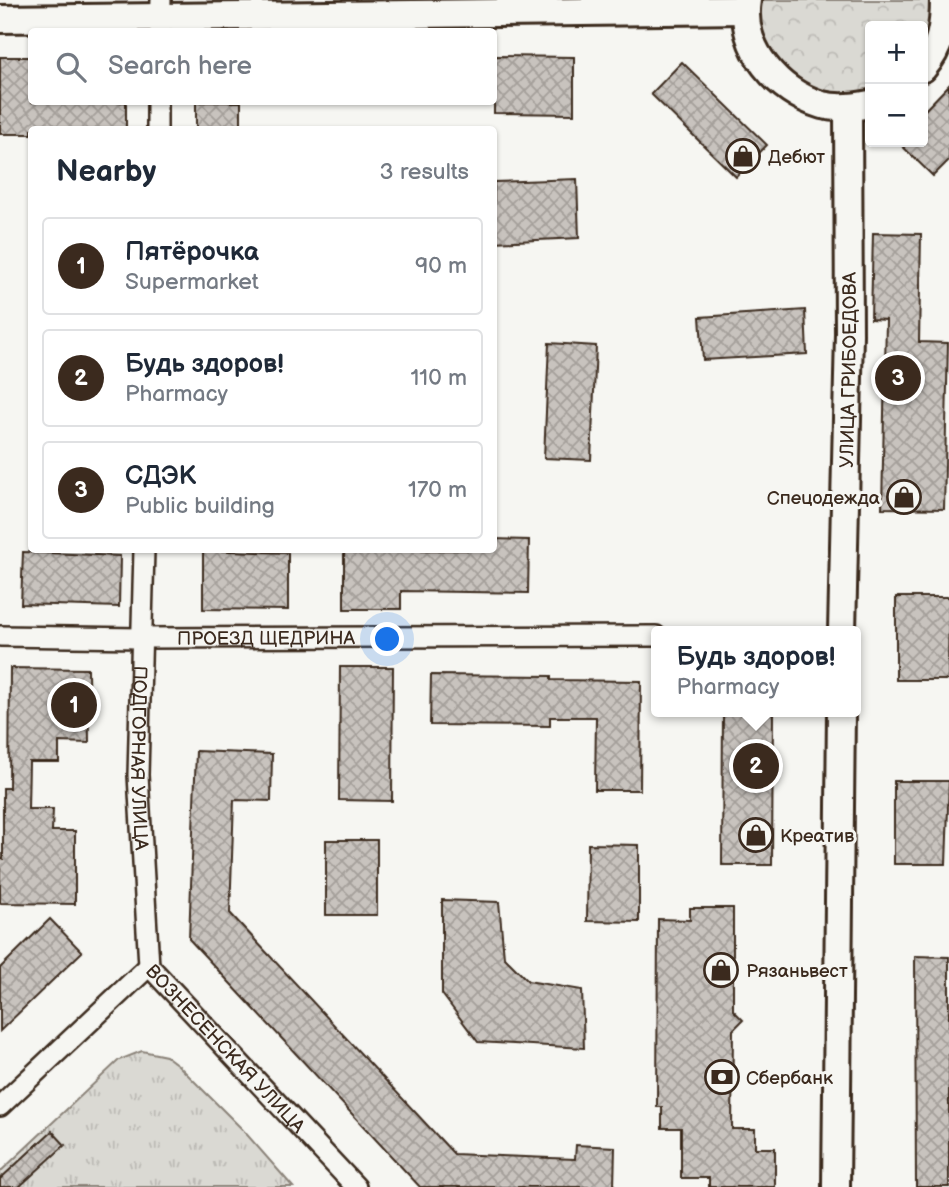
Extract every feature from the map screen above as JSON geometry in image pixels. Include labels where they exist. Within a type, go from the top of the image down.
[{"type":"main road","points":[[928,63],[934,56],[944,25],[944,0]]},
{"type":"main road","points":[[0,19],[746,5],[751,40],[766,68],[789,90],[823,105],[859,106]]},
{"type":"main road","name":"УЛИЦА ГРИБОЕДОВА","points":[[842,626],[844,461],[859,106]]},
{"type":"main road","points":[[836,1187],[841,717]]},
{"type":"street","points":[[157,126],[158,105]]},
{"type":"street","name":"ПОДГОРНАЯ УЛИЦА","points":[[144,553],[138,775],[149,966]]},
{"type":"street","name":"ПРОЕЗД ЩЕДРИНА","points":[[0,636],[651,636]]},
{"type":"street","name":"ВОЗНЕСЕНСКАЯ УЛИЦА","points":[[0,1106],[149,966],[356,1187]]},
{"type":"green space","points":[[759,0],[932,0],[928,39],[928,21],[865,21],[865,93],[842,95],[804,85],[790,75],[770,50],[760,18]]},
{"type":"green space","points":[[142,1051],[166,1056],[178,1065],[242,1129],[293,1187],[0,1187],[0,1172],[119,1060]]},
{"type":"building","points":[[497,56],[574,57],[574,114],[494,113],[494,105],[497,105]]},
{"type":"building","points":[[0,57],[28,57],[28,105],[126,105],[126,126],[28,126],[28,134],[0,134]]},
{"type":"building","points":[[682,62],[767,145],[736,177],[651,94]]},
{"type":"building","points":[[949,85],[949,160],[933,176],[903,147],[928,147],[928,107]]},
{"type":"building","points":[[196,105],[241,105],[241,126],[196,126]]},
{"type":"building","points":[[577,179],[579,238],[497,242],[497,182]]},
{"type":"building","points":[[873,233],[921,234],[919,342],[948,343],[944,509],[882,508],[886,320],[871,319]]},
{"type":"building","points":[[805,310],[807,354],[703,360],[700,317]]},
{"type":"building","points":[[549,343],[596,346],[591,460],[544,458]]},
{"type":"building","points":[[497,539],[529,540],[528,593],[401,591],[401,609],[344,609],[344,553],[497,553]]},
{"type":"building","points":[[23,552],[120,556],[119,607],[21,604]]},
{"type":"building","points":[[203,553],[288,553],[288,610],[203,609]]},
{"type":"building","points":[[896,597],[949,597],[948,680],[896,680]]},
{"type":"building","points":[[340,667],[393,667],[392,801],[339,800]]},
{"type":"building","points":[[10,668],[88,669],[89,743],[59,742],[59,762],[29,762],[28,809],[53,809],[52,831],[75,831],[75,904],[0,903],[3,788],[9,788]]},
{"type":"building","points":[[431,675],[551,676],[551,680],[641,681],[640,790],[595,790],[596,717],[550,717],[550,726],[430,725]]},
{"type":"building","points":[[723,717],[773,717],[772,865],[722,865]]},
{"type":"building","points":[[196,751],[272,754],[271,801],[234,800],[230,913],[454,1154],[575,1159],[576,1145],[615,1147],[614,1187],[420,1187],[189,939]]},
{"type":"building","points":[[894,781],[949,781],[946,864],[894,864]]},
{"type":"building","points":[[326,840],[377,840],[377,915],[326,915]]},
{"type":"building","points":[[588,844],[639,845],[639,922],[587,921]]},
{"type":"building","points":[[442,900],[499,902],[504,957],[528,981],[582,990],[584,1048],[478,1042],[442,994]]},
{"type":"building","points":[[690,908],[733,908],[733,1010],[743,1020],[733,1030],[732,1129],[755,1129],[755,1148],[775,1148],[775,1187],[709,1187],[709,1178],[681,1178],[681,1128],[662,1128],[662,1107],[657,1107],[658,919],[690,920]]},
{"type":"building","points":[[50,919],[82,952],[0,1031],[0,968]]},
{"type":"building","points":[[915,956],[949,957],[949,1187],[916,1187]]},
{"type":"building","points":[[52,1131],[65,1145],[19,1187],[0,1187],[0,1179]]},
{"type":"place","name":"Дебют","points":[[743,156]]},
{"type":"place","name":"СДЭК","points":[[898,378]]},
{"type":"place","name":"Спецодежда","points":[[904,497]]},
{"type":"place","name":"Пятёрочка","points":[[74,705]]},
{"type":"place","name":"Будь здоров!","points":[[756,766]]},
{"type":"place","name":"Креатив","points":[[756,835]]},
{"type":"place","name":"Рязаньвест","points":[[721,970]]},
{"type":"place","name":"Сбербанк","points":[[722,1077]]}]
